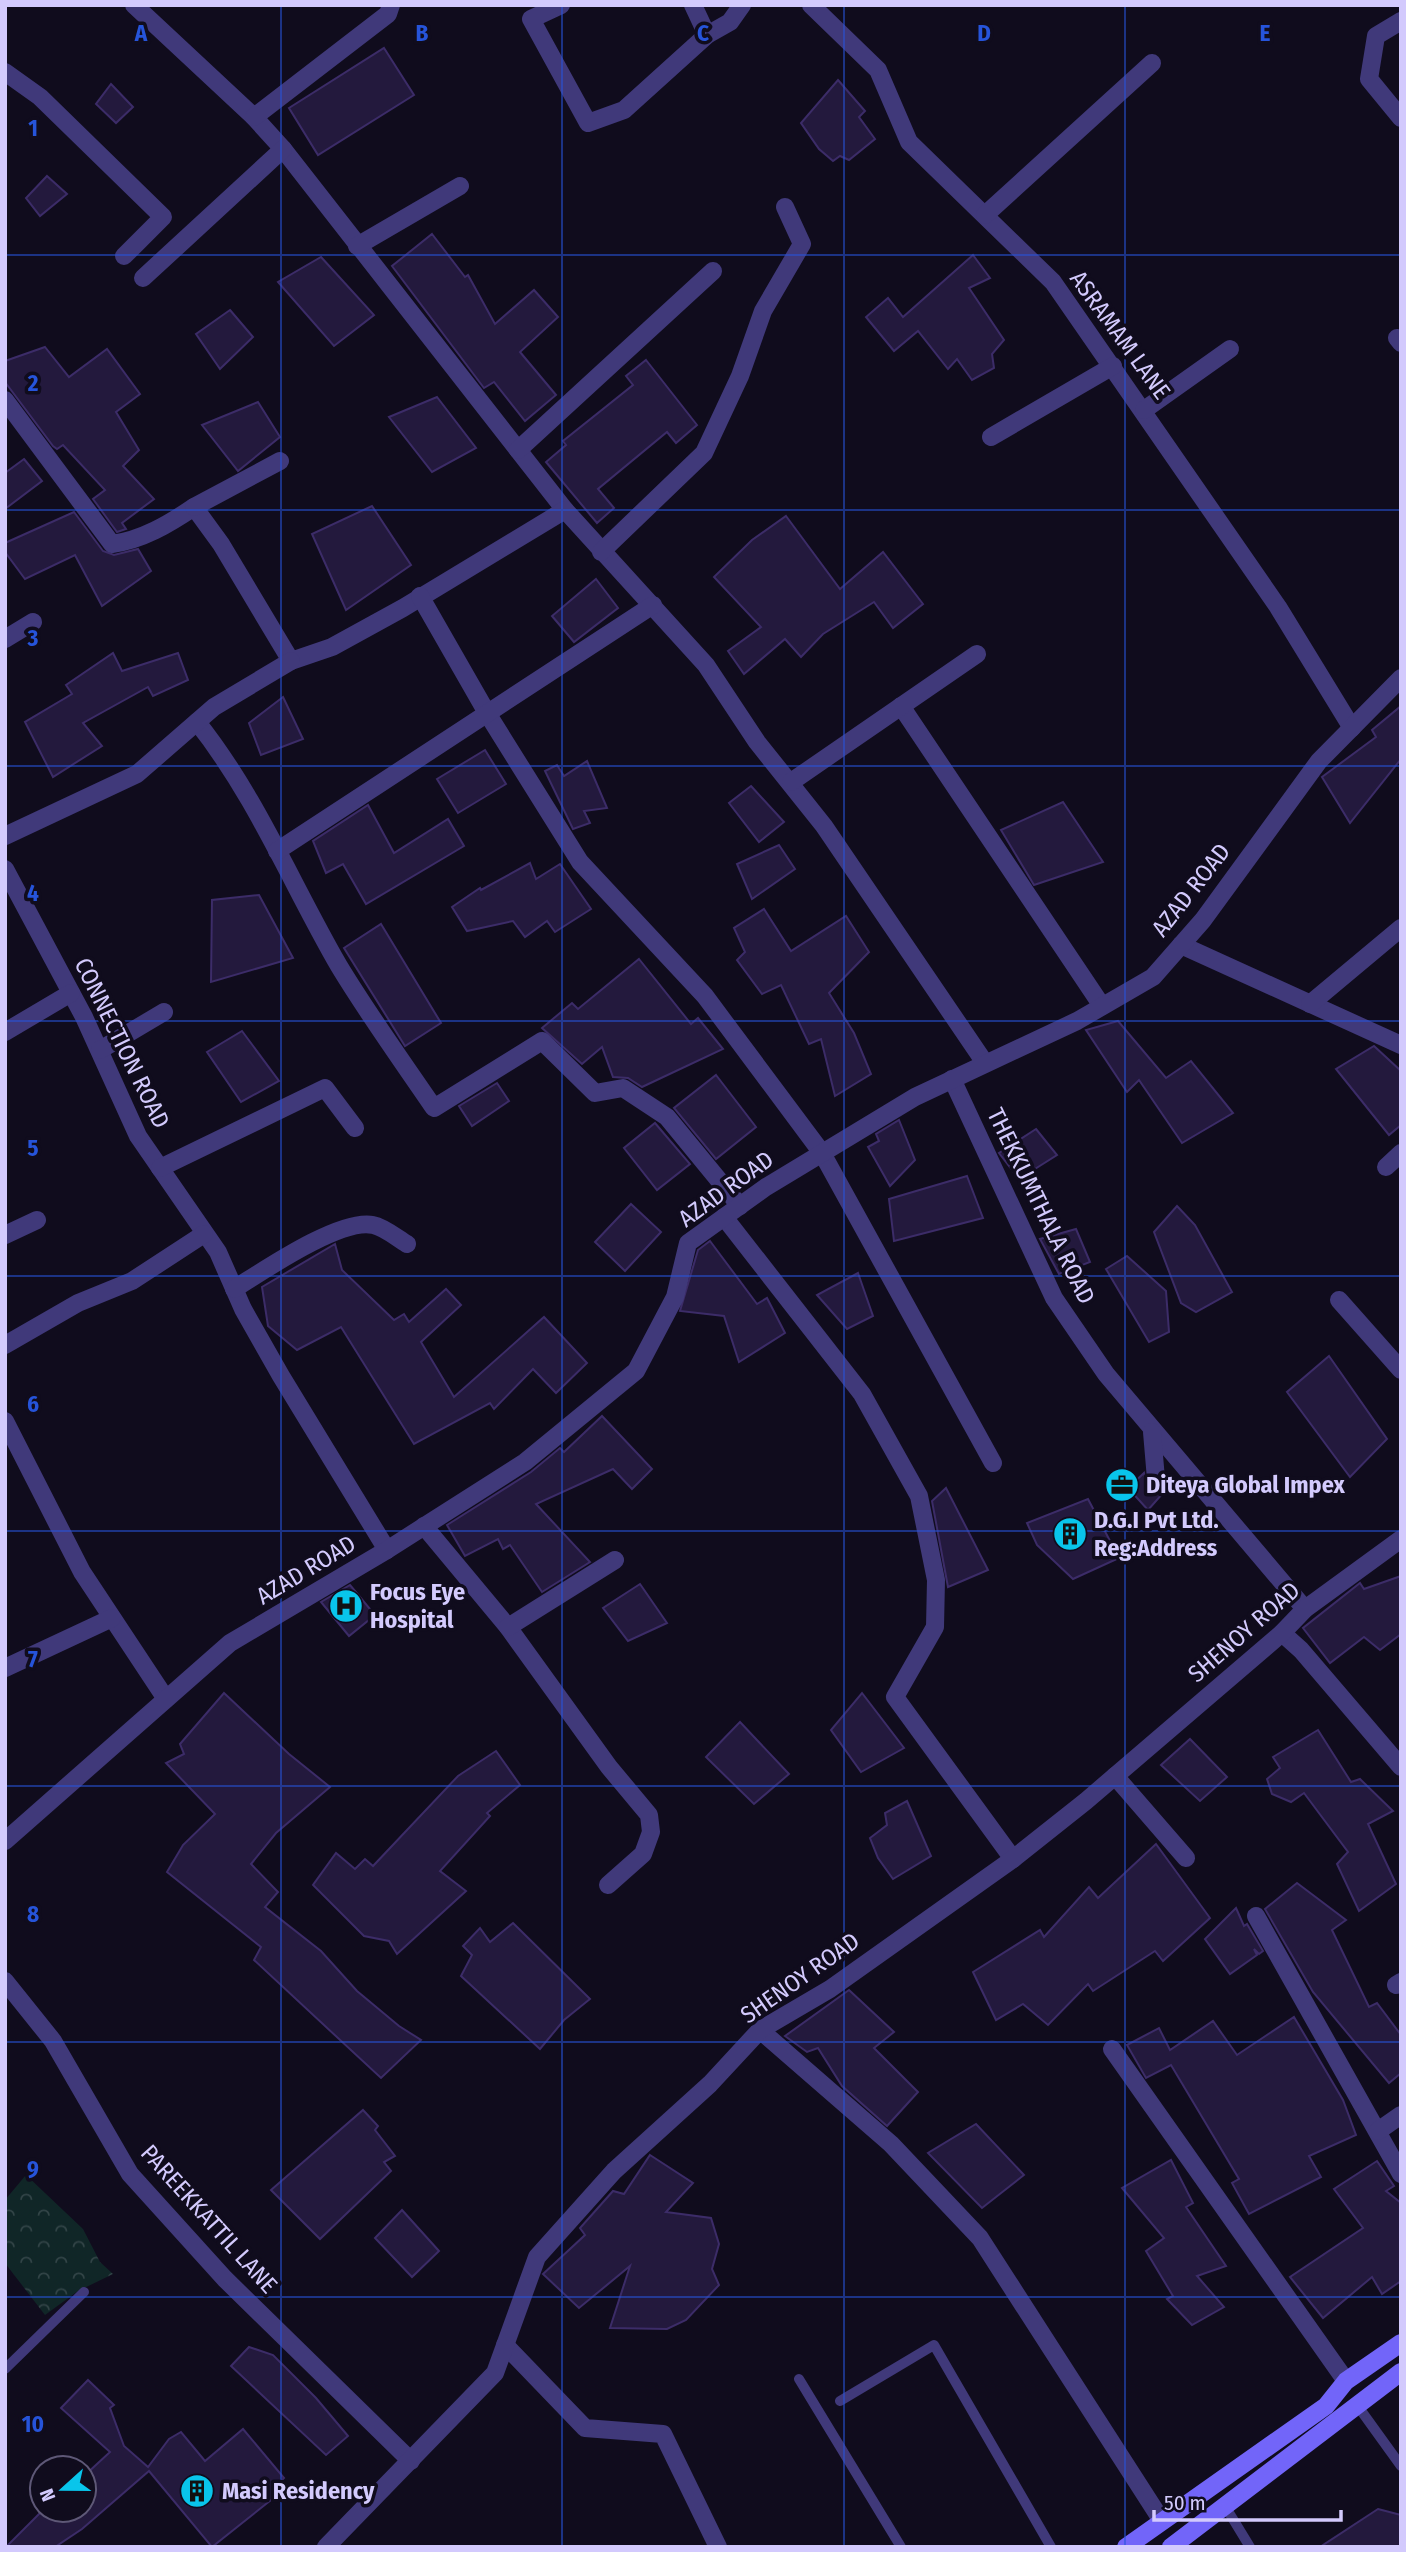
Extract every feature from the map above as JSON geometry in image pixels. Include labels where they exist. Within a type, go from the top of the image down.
[{"type":"main road","points":[[1126,2547],[1326,2406],[1346,2381],[1401,2343]]},
{"type":"main road","points":[[1171,2547],[1401,2372]]},
{"type":"street","points":[[134,5],[254,117],[283,149],[565,510],[706,665],[757,742],[824,826],[985,1063]]},
{"type":"street","points":[[254,117],[388,14],[391,5]]},
{"type":"street","points":[[561,5],[531,19],[588,123],[624,110],[708,35],[730,22],[742,5]]},
{"type":"street","points":[[693,5],[708,35]]},
{"type":"street","name":"ASRAMAM LANE","points":[[811,5],[878,70],[909,142],[1053,282],[1278,607],[1352,728]]},
{"type":"street","points":[[1401,21],[1376,36],[1369,79],[1401,118]]},
{"type":"street","points":[[985,215],[1152,63]]},
{"type":"street","points":[[5,72],[40,97],[163,217],[124,256]]},
{"type":"street","points":[[143,278],[283,149]]},
{"type":"street","points":[[357,246],[460,186]]},
{"type":"street","points":[[601,552],[704,453],[740,376],[764,311],[803,244],[785,206]]},
{"type":"street","points":[[518,450],[713,271]]},
{"type":"street","points":[[1144,410],[1230,349]]},
{"type":"street","points":[[991,438],[1113,366]]},
{"type":"street","points":[[5,400],[112,544],[127,542],[158,529],[280,461]]},
{"type":"street","points":[[194,507],[221,544],[291,661]]},
{"type":"street","points":[[5,836],[138,774],[214,707],[291,661],[332,647],[565,510]]},
{"type":"street","points":[[420,596],[487,713],[580,862],[705,996],[822,1153],[993,1463]]},
{"type":"street","points":[[277,851],[653,605]]},
{"type":"street","points":[[5,639],[33,622]]},
{"type":"street","points":[[791,782],[977,654]]},
{"type":"street","name":"AZAD ROAD","points":[[5,1841],[230,1643],[387,1550],[525,1462],[636,1371],[675,1297],[688,1243],[822,1153],[915,1097],[1102,1006],[1153,977],[1203,920],[1319,761],[1401,678]]},
{"type":"street","points":[[901,706],[1102,1006]]},
{"type":"street","points":[[197,722],[221,753],[340,967],[434,1108],[542,1041],[594,1093],[623,1088],[667,1117],[740,1206]]},
{"type":"street","name":"CONNECTION ROAD","points":[[5,869],[100,1050],[138,1136],[218,1252],[234,1289],[281,1376],[387,1550]]},
{"type":"street","points":[[1310,1004],[1401,928]]},
{"type":"street","points":[[1181,945],[1401,1045]]},
{"type":"street","points":[[5,1032],[71,993]]},
{"type":"street","points":[[100,1050],[164,1012]]},
{"type":"street","name":"THEKKUMTHALA ROAD","points":[[952,1080],[1054,1298],[1105,1374],[1305,1609]]},
{"type":"street","points":[[160,1168],[325,1088],[355,1128]]},
{"type":"street","points":[[1386,1167],[1401,1153]]},
{"type":"street","points":[[724,1217],[862,1394],[919,1496],[936,1580],[935,1627],[895,1697],[1013,1859]]},
{"type":"street","points":[[5,1236],[37,1220]]},
{"type":"street","points":[[234,1289],[291,1253],[352,1226],[374,1225],[407,1244]]},
{"type":"street","points":[[5,1345],[78,1303],[132,1281],[204,1234]]},
{"type":"street","points":[[1339,1300],[1401,1370]]},
{"type":"street","points":[[5,1421],[82,1572],[166,1699]]},
{"type":"street","points":[[1152,1432],[1157,1479]]},
{"type":"street","points":[[424,1526],[508,1627],[609,1767],[649,1815],[651,1832],[643,1854],[608,1885]]},
{"type":"street","name":"SHENOY ROAD","points":[[326,2547],[495,2373],[537,2257],[614,2171],[710,2084],[760,2030],[830,1989],[1013,1859],[1115,1776],[1282,1633],[1305,1609],[1401,1539]]},
{"type":"street","points":[[508,1627],[615,1560]]},
{"type":"street","points":[[5,1668],[112,1618]]},
{"type":"street","points":[[1282,1633],[1301,1650],[1401,1767]]},
{"type":"street","points":[[1115,1776],[1186,1858]]},
{"type":"street","points":[[1256,1916],[1401,2174]]},
{"type":"street","name":"PAREEKKATTIL LANE","points":[[5,1981],[53,2041],[130,2174],[225,2279],[411,2461]]},
{"type":"street","points":[[760,2030],[891,2144],[979,2238],[1162,2521]]},
{"type":"street","points":[[1112,2049],[1346,2381]]},
{"type":"street","points":[[1378,2131],[1401,2115]]},
{"type":"street","points":[[505,2345],[585,2428],[663,2434],[718,2547]]},
{"type":"lane","points":[[5,2369],[84,2292]]},
{"type":"lane","points":[[840,2401],[934,2345],[1051,2547]]},
{"type":"lane","points":[[799,2379],[901,2547]]},
{"type":"lane","points":[[1357,2405],[1401,2466]]},
{"type":"lane","points":[[1225,2506],[1250,2547]]},
{"type":"green space","points":[[26,2175],[83,2229],[100,2262],[113,2274],[78,2291],[45,2315],[5,2263],[5,2200]]},
{"type":"building","points":[[384,48],[414,95],[318,155],[289,108]]},
{"type":"building","points":[[838,80],[865,111],[859,117],[875,139],[849,160],[840,156],[833,161],[819,149],[801,123]]},
{"type":"building","points":[[111,84],[133,107],[116,123],[96,104]]},
{"type":"building","points":[[47,176],[67,194],[40,216],[26,198]]},
{"type":"building","points":[[432,234],[465,277],[468,275],[495,324],[534,290],[558,317],[520,352],[556,395],[525,421],[494,382],[484,388],[392,266]]},
{"type":"building","points":[[973,255],[990,278],[969,288],[1004,340],[992,354],[994,368],[972,380],[957,359],[948,369],[918,331],[894,351],[866,317],[888,298],[903,317]]},
{"type":"building","points":[[321,257],[374,315],[334,346],[278,282]]},
{"type":"building","points":[[230,310],[253,337],[220,369],[196,334]]},
{"type":"building","points":[[45,347],[69,377],[107,349],[140,394],[116,412],[139,450],[123,466],[154,499],[122,523],[126,529],[117,532],[93,499],[105,490],[63,445],[57,449],[53,446],[5,382],[5,361]]},
{"type":"building","points":[[646,360],[697,425],[676,443],[667,432],[598,489],[614,508],[597,523],[546,462],[566,445],[563,441],[633,385],[626,376]]},
{"type":"building","points":[[437,397],[476,448],[432,472],[389,417]]},
{"type":"building","points":[[258,402],[280,437],[238,471],[202,425]]},
{"type":"building","points":[[24,459],[42,481],[5,509],[5,473]]},
{"type":"building","points":[[372,506],[411,565],[346,610],[312,534]]},
{"type":"building","points":[[74,512],[103,551],[114,555],[138,549],[151,571],[102,606],[75,555],[25,579],[5,552],[5,543]]},
{"type":"building","points":[[786,516],[840,589],[883,552],[923,604],[893,628],[874,602],[823,634],[801,657],[785,639],[744,674],[728,651],[761,627],[714,577],[752,540]]},
{"type":"building","points":[[596,579],[618,608],[574,642],[552,616]]},
{"type":"building","points":[[113,653],[122,671],[178,653],[188,680],[153,696],[148,687],[83,723],[102,746],[53,777],[25,722],[72,694],[66,685]]},
{"type":"building","points":[[283,697],[303,739],[261,755],[249,723]]},
{"type":"building","points":[[1401,706],[1401,759],[1350,823],[1322,777],[1376,737],[1372,730]]},
{"type":"building","points":[[485,750],[506,784],[458,813],[437,779]]},
{"type":"building","points":[[587,761],[607,808],[584,811],[590,823],[573,829],[545,771],[557,765],[564,776]]},
{"type":"building","points":[[751,786],[784,822],[759,842],[729,803]]},
{"type":"building","points":[[1063,802],[1103,862],[1034,885],[1001,830]]},
{"type":"building","points":[[368,805],[394,853],[448,819],[464,846],[366,904],[343,864],[326,873],[313,841]]},
{"type":"building","points":[[779,845],[795,869],[752,899],[737,864]]},
{"type":"building","points":[[530,863],[536,879],[560,864],[591,909],[555,932],[547,921],[525,937],[513,921],[467,931],[452,907],[480,888],[481,890]]},
{"type":"building","points":[[259,895],[293,958],[211,982],[212,900]]},
{"type":"building","points":[[764,909],[791,951],[846,916],[869,952],[829,993],[854,1033],[871,1074],[835,1096],[821,1039],[809,1044],[781,985],[762,994],[737,960],[745,952],[734,928]]},
{"type":"building","points":[[381,924],[441,1023],[405,1046],[344,948]]},
{"type":"building","points":[[639,959],[691,1024],[698,1018],[723,1049],[642,1087],[628,1078],[613,1077],[602,1047],[582,1064],[542,1028],[572,1003],[578,1009]]},
{"type":"building","points":[[1118,1021],[1166,1078],[1191,1061],[1233,1113],[1182,1143],[1139,1080],[1127,1092],[1086,1030]]},
{"type":"building","points":[[242,1031],[279,1081],[241,1102],[207,1052]]},
{"type":"building","points":[[1374,1046],[1401,1071],[1401,1125],[1389,1135],[1336,1069]]},
{"type":"building","points":[[716,1075],[756,1127],[716,1159],[674,1108]]},
{"type":"building","points":[[497,1083],[509,1101],[472,1126],[459,1106]]},
{"type":"building","points":[[899,1120],[915,1160],[890,1186],[868,1147],[879,1141],[876,1134]]},
{"type":"building","points":[[655,1123],[690,1164],[657,1190],[624,1148]]},
{"type":"building","points":[[1036,1129],[1057,1155],[1019,1179],[999,1153]]},
{"type":"building","points":[[967,1176],[983,1218],[894,1241],[889,1199]]},
{"type":"building","points":[[631,1204],[661,1232],[625,1271],[595,1242]]},
{"type":"building","points":[[1177,1206],[1195,1225],[1232,1292],[1196,1312],[1181,1303],[1154,1232]]},
{"type":"building","points":[[1076,1229],[1090,1262],[1059,1274],[1040,1239]]},
{"type":"building","points":[[710,1241],[757,1304],[767,1298],[785,1333],[739,1362],[724,1316],[680,1311],[698,1250]]},
{"type":"building","points":[[335,1244],[342,1270],[394,1320],[404,1314],[409,1322],[446,1289],[461,1305],[421,1342],[454,1397],[544,1317],[587,1363],[556,1393],[533,1369],[494,1409],[490,1403],[414,1444],[341,1327],[297,1350],[268,1326],[262,1287]]},
{"type":"building","points":[[1127,1256],[1166,1291],[1169,1332],[1149,1342],[1106,1269]]},
{"type":"building","points":[[858,1273],[873,1316],[847,1329],[817,1295]]},
{"type":"building","points":[[1329,1356],[1387,1439],[1350,1477],[1287,1392]]},
{"type":"building","points":[[602,1416],[652,1469],[632,1489],[613,1469],[536,1504],[590,1562],[542,1592],[510,1545],[503,1549],[498,1539],[465,1556],[447,1525],[531,1472],[560,1448],[564,1452]]},
{"type":"building","points":[[1144,1473],[1147,1486],[1164,1492],[1148,1510],[1128,1488]]},
{"type":"building","points":[[946,1488],[988,1570],[948,1587],[932,1501]]},
{"type":"building","name":"D.G.I Pvt Ltd. Reg:Address","points":[[1088,1499],[1119,1558],[1073,1579],[1037,1545],[1027,1523]]},
{"type":"building","points":[[1401,1576],[1401,1634],[1380,1650],[1364,1637],[1330,1663],[1303,1628],[1360,1583],[1364,1589]]},
{"type":"building","points":[[640,1584],[667,1623],[628,1641],[603,1608]]},
{"type":"building","points":[[350,1585],[375,1615],[349,1636],[321,1602]]},
{"type":"building","points":[[224,1693],[289,1754],[330,1787],[276,1833],[251,1864],[278,1892],[265,1907],[321,1951],[357,1991],[399,2026],[421,2040],[381,2078],[254,1960],[261,1947],[167,1872],[183,1845],[215,1814],[166,1763],[184,1754],[180,1744]]},
{"type":"building","points":[[862,1693],[904,1748],[861,1772],[831,1730]]},
{"type":"building","points":[[740,1722],[789,1774],[754,1804],[706,1757]]},
{"type":"building","points":[[1318,1730],[1351,1782],[1360,1779],[1393,1811],[1368,1824],[1396,1884],[1359,1911],[1337,1864],[1348,1852],[1304,1793],[1291,1802],[1272,1794],[1267,1779],[1280,1768],[1273,1757]]},
{"type":"building","points":[[1190,1739],[1227,1777],[1200,1801],[1161,1765]]},
{"type":"building","points":[[496,1751],[520,1785],[487,1813],[490,1816],[440,1871],[466,1891],[397,1954],[389,1941],[364,1936],[313,1885],[336,1853],[355,1869],[365,1859],[373,1866],[458,1776]]},
{"type":"building","points":[[907,1801],[931,1856],[893,1879],[878,1858],[870,1838],[887,1825],[885,1813]]},
{"type":"building","points":[[1156,1844],[1210,1918],[1163,1961],[1155,1951],[1093,1991],[1088,1984],[1048,2025],[1023,2004],[996,2020],[973,1972],[1040,1930],[1044,1937],[1089,1887],[1098,1898]]},
{"type":"building","points":[[1297,1883],[1346,1920],[1332,1930],[1369,2007],[1377,2003],[1401,2035],[1401,2073],[1389,2083],[1313,1992],[1265,1909]]},
{"type":"building","points":[[1236,1908],[1244,1926],[1247,1924],[1263,1951],[1259,1954],[1254,1949],[1257,1955],[1230,1974],[1205,1939]]},
{"type":"building","points":[[513,1923],[590,1999],[564,2020],[540,2049],[461,1976],[472,1955],[463,1946],[480,1928],[490,1942]]},
{"type":"building","points":[[849,1990],[894,2032],[874,2048],[918,2092],[887,2126],[842,2086],[818,2048],[807,2052],[785,2036]]},
{"type":"building","points":[[1294,2017],[1343,2100],[1356,2135],[1309,2156],[1321,2177],[1249,2214],[1232,2183],[1239,2179],[1171,2065],[1146,2078],[1127,2045],[1159,2028],[1170,2050],[1213,2021],[1237,2055]]},
{"type":"building","points":[[363,2110],[378,2126],[375,2130],[395,2156],[384,2162],[391,2171],[320,2239],[271,2190]]},
{"type":"building","points":[[976,2124],[1024,2175],[982,2208],[928,2153]]},
{"type":"building","points":[[650,2155],[693,2183],[666,2212],[711,2218],[719,2244],[712,2269],[719,2285],[686,2320],[667,2329],[610,2328],[630,2266],[579,2308],[543,2274],[585,2235],[580,2228],[613,2191],[624,2194]]},
{"type":"building","points":[[1171,2160],[1193,2203],[1186,2207],[1226,2266],[1197,2276],[1224,2307],[1192,2325],[1167,2299],[1173,2296],[1146,2251],[1164,2238],[1122,2188]]},
{"type":"building","points":[[1377,2161],[1394,2186],[1386,2191],[1401,2203],[1401,2281],[1382,2294],[1372,2277],[1323,2318],[1290,2277],[1363,2228],[1334,2189]]},
{"type":"building","points":[[402,2210],[439,2251],[412,2277],[375,2238]]},
{"type":"building","points":[[249,2347],[273,2355],[316,2398],[348,2436],[326,2455],[231,2366]]},
{"type":"building","points":[[88,2380],[114,2405],[110,2408],[124,2446],[148,2467],[169,2439],[181,2432],[205,2461],[243,2429],[284,2478],[276,2486],[276,2496],[212,2547],[149,2471],[98,2515],[98,2463],[110,2452],[61,2408]]},
{"type":"building","points":[[1378,2509],[1401,2515],[1401,2547],[1320,2547]]},
{"type":"building","points":[[29,2524],[88,2524],[55,2547],[6,2547]]},
{"type":"place","name":"Diteya Global Impex","points":[[1122,1485]]},
{"type":"place","name":"D.G.I Pvt Ltd. Reg:Address","points":[[1070,1534]]},
{"type":"place","name":"Focus Eye Hospital","points":[[346,1606]]},
{"type":"place","name":"Masi Residency","points":[[197,2491]]}]
